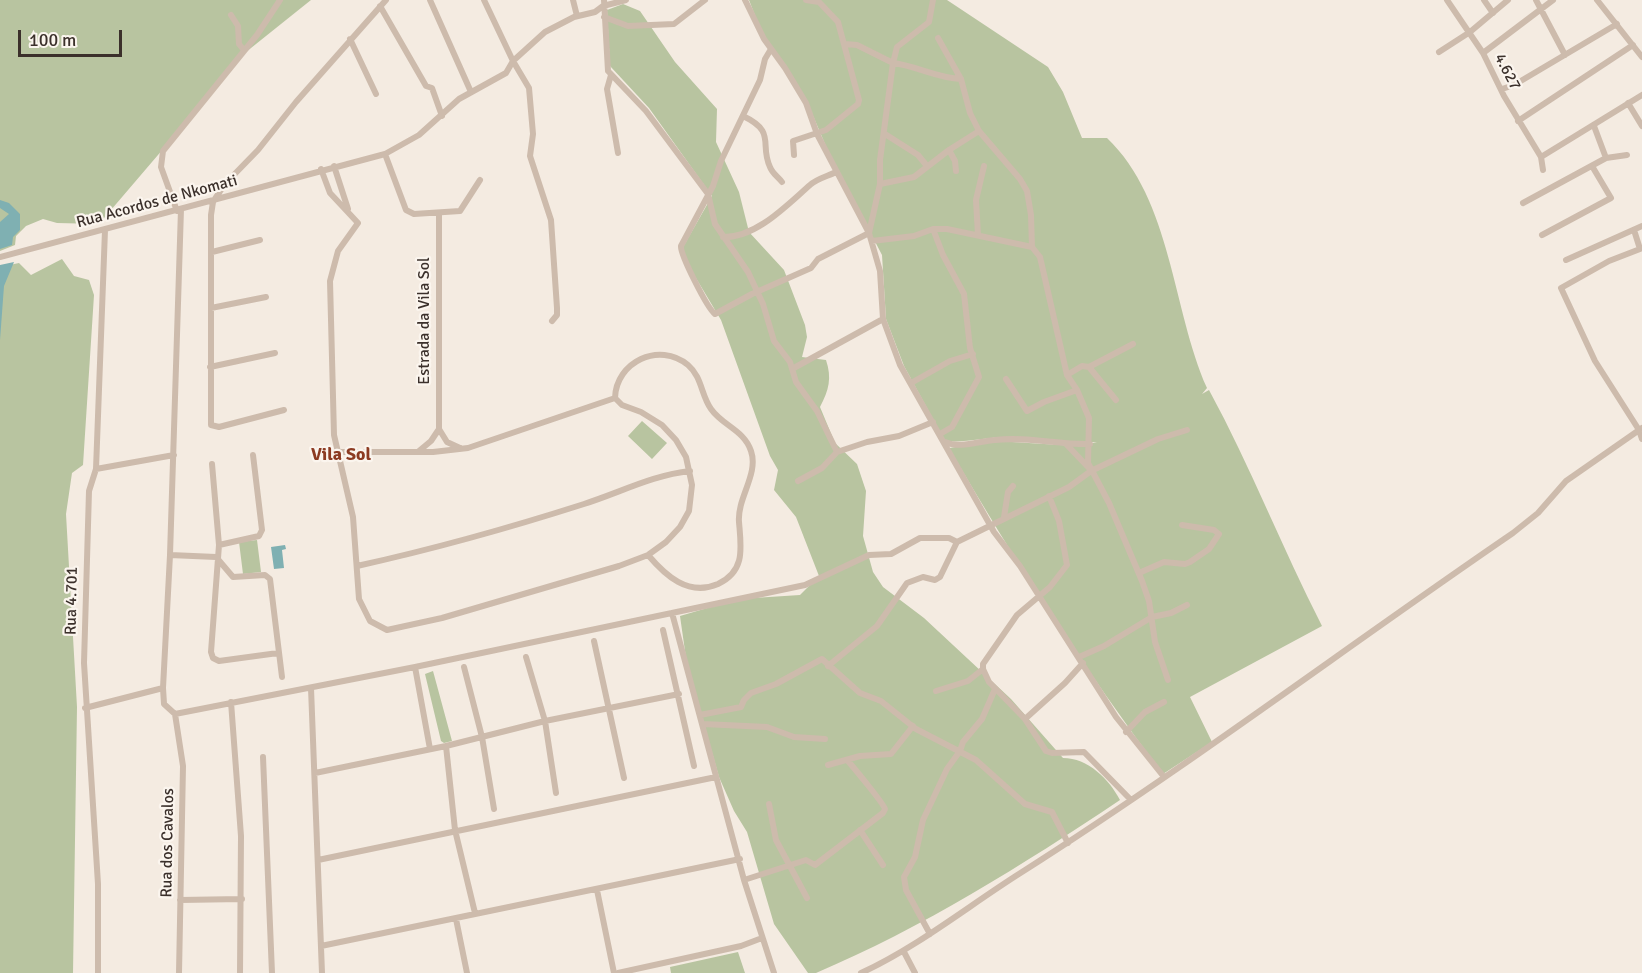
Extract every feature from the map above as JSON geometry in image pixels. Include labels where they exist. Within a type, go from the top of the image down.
[{"type":"street","points":[[85,708],[163,688],[174,455],[179,210],[161,167],[163,151],[234,64],[243,48],[256,35],[280,0]]},
{"type":"street","points":[[284,410],[219,427],[213,426],[210,422],[213,202],[224,185],[258,150],[350,39],[386,0]]},
{"type":"street","points":[[430,0],[471,92]]},
{"type":"street","points":[[484,0],[513,61],[529,88],[532,134],[530,156],[551,220],[557,308],[557,315],[552,321]]},
{"type":"street","points":[[573,0],[578,16]]},
{"type":"street","name":"Rua Acordos de Nkomati","points":[[0,257],[213,202],[321,169],[386,154],[419,135],[471,92],[506,73],[513,61],[545,32],[578,16],[595,12],[603,3],[626,0]]},
{"type":"street","points":[[604,17],[628,26],[674,24],[705,0]]},
{"type":"street","points":[[745,0],[771,49],[806,102],[817,134],[869,233],[880,271],[883,319],[900,365],[989,524],[1039,596],[1126,732],[1164,777]]},
{"type":"street","points":[[794,155],[793,141],[817,134],[859,102],[856,80],[845,54],[845,44],[835,16],[819,2],[806,0]]},
{"type":"street","points":[[869,233],[880,184],[879,171],[897,47],[929,22],[933,0]]},
{"type":"street","name":"4.627","points":[[1447,0],[1483,53],[1518,121],[1541,157]]},
{"type":"street","points":[[1484,0],[1493,13]]},
{"type":"street","points":[[1439,52],[1470,32],[1508,0]]},
{"type":"street","points":[[1536,0],[1565,55]]},
{"type":"street","points":[[1483,53],[1553,0]]},
{"type":"street","points":[[1597,0],[1642,57]]},
{"type":"street","points":[[603,3],[607,66],[611,75],[646,111],[708,194],[715,224],[748,272],[758,292],[774,341],[792,369],[796,382],[818,411],[837,452]]},
{"type":"street","points":[[380,6],[426,86],[432,88],[442,116]]},
{"type":"street","points":[[231,15],[238,26],[239,44],[243,48]]},
{"type":"street","points":[[1502,89],[1617,24]]},
{"type":"street","points":[[938,38],[962,80],[970,113],[979,131],[1020,179],[1027,191],[1031,214],[1032,247],[1040,257],[1044,268],[1056,334],[1067,375],[1077,390],[1089,418],[1090,469]]},
{"type":"street","points":[[350,39],[376,94]]},
{"type":"street","points":[[845,44],[857,45],[893,63],[913,65],[941,77],[962,80]]},
{"type":"street","points":[[1518,121],[1633,45]]},
{"type":"street","points":[[771,49],[708,194],[680,250],[695,275],[703,299],[715,314],[811,268],[818,259],[869,233]]},
{"type":"street","points":[[611,75],[607,89],[618,153]]},
{"type":"street","points":[[1543,170],[1541,157],[1642,95]]},
{"type":"street","points":[[1628,103],[1642,126]]},
{"type":"street","points":[[743,116],[759,126],[765,137],[769,165],[782,182]]},
{"type":"street","points":[[1594,126],[1606,158]]},
{"type":"street","points":[[880,184],[914,177],[949,150],[979,131]]},
{"type":"street","points":[[885,134],[918,155],[927,166]]},
{"type":"street","points":[[949,150],[956,161],[956,171]]},
{"type":"street","points":[[386,154],[406,210],[414,214],[460,211],[480,180]]},
{"type":"street","points":[[1523,203],[1606,158],[1627,155]]},
{"type":"street","points":[[334,166],[350,212]]},
{"type":"street","points":[[978,235],[975,200],[984,166]]},
{"type":"street","points":[[1542,235],[1611,198],[1592,166]]},
{"type":"street","points":[[321,169],[330,193],[357,220],[357,227],[338,251],[330,281],[334,435],[353,517],[357,590],[364,612],[375,626],[387,630],[442,618],[619,567],[648,555],[680,527],[689,511],[692,485],[686,457],[676,440],[662,425],[622,405],[615,398]]},
{"type":"street","points":[[723,237],[733,237],[768,221],[810,184],[836,172]]},
{"type":"street","name":"Estrada da Vila Sol","points":[[438,213],[439,429]]},
{"type":"street","points":[[1566,260],[1642,226]]},
{"type":"street","points":[[872,241],[914,236],[933,229],[960,230],[1032,247]]},
{"type":"street","points":[[933,229],[943,255],[964,294],[973,354],[979,377],[952,427],[940,434]]},
{"type":"street","name":"Rua 4.701","points":[[99,973],[95,831],[85,708],[87,534],[89,491],[96,469],[105,230]]},
{"type":"street","points":[[1634,230],[1640,249],[1609,261],[1561,288],[1595,361],[1640,429],[1642,439]]},
{"type":"street","points":[[212,252],[260,240]]},
{"type":"street","points":[[211,308],[266,297]]},
{"type":"street","points":[[792,369],[883,319]]},
{"type":"street","points":[[1067,375],[1082,366],[1089,367],[1133,344]]},
{"type":"street","points":[[210,367],[275,353]]},
{"type":"street","points":[[615,398],[618,380],[641,358],[655,354],[672,357],[687,364],[698,377],[711,409],[736,429],[752,453],[753,465],[741,502],[739,520],[742,553],[738,566],[729,577],[717,585],[690,587],[663,572],[648,555]]},
{"type":"street","points":[[911,383],[950,361],[973,354]]},
{"type":"street","points":[[1089,367],[1116,400]]},
{"type":"street","points":[[1006,379],[1026,411],[1077,390]]},
{"type":"street","points":[[337,452],[417,452],[461,449],[484,444],[615,398]]},
{"type":"street","points":[[798,481],[822,468],[837,452],[867,442],[899,436],[933,422]]},
{"type":"street","points":[[417,452],[428,444],[439,429],[447,442],[461,449]]},
{"type":"street","points":[[861,973],[903,952],[1164,777],[1513,533],[1538,513],[1566,481],[1640,429]]},
{"type":"street","points":[[828,666],[877,626],[907,583],[922,577],[935,580],[940,577],[957,542],[989,524],[1069,487],[1090,469],[1158,439],[1187,430]]},
{"type":"street","points":[[944,442],[955,446],[1011,439],[1067,445],[1089,444]]},
{"type":"street","points":[[1067,445],[1090,469],[1109,503],[1139,573],[1152,617],[1155,642],[1168,680]]},
{"type":"street","points":[[96,469],[174,455]]},
{"type":"street","points":[[219,545],[259,536],[262,533],[253,455]]},
{"type":"street","points":[[212,464],[219,545],[216,557],[212,657],[219,660],[279,653]]},
{"type":"street","points":[[357,566],[478,537],[587,504],[659,477],[690,471]]},
{"type":"street","points":[[1004,517],[1008,492],[1013,486]]},
{"type":"street","points":[[1049,496],[1059,521],[1068,561],[1059,577],[1017,615],[983,664],[983,669],[995,689],[1025,719],[1046,751],[1052,753],[1084,752],[1112,784],[1131,800]]},
{"type":"street","points":[[1139,573],[1164,562],[1185,564],[1190,562],[1209,549],[1219,534],[1214,530],[1182,525]]},
{"type":"street","points":[[175,714],[416,667],[805,585],[869,555],[891,554],[920,538],[949,538],[957,542]]},
{"type":"street","points":[[170,555],[216,557],[233,577],[265,575],[270,579],[282,677]]},
{"type":"street","points":[[1025,719],[1081,660],[1152,617],[1172,613],[1187,605]]},
{"type":"street","points":[[672,613],[744,880],[774,973]]},
{"type":"street","points":[[663,630],[679,694],[693,766]]},
{"type":"street","points":[[594,641],[624,777]]},
{"type":"street","points":[[526,657],[545,721],[556,793]]},
{"type":"street","points":[[700,715],[741,707],[751,693],[776,684],[822,659],[856,690],[881,701],[914,726],[988,768],[1025,804],[1052,812],[1068,843]]},
{"type":"street","points":[[416,667],[430,749]]},
{"type":"street","points":[[464,667],[482,737],[494,809]]},
{"type":"street","points":[[936,691],[968,681],[983,669]]},
{"type":"street","name":"Rua dos Cavalos","points":[[163,688],[164,704],[175,714],[183,766],[178,973]]},
{"type":"street","points":[[311,688],[322,973]]},
{"type":"street","points":[[930,934],[906,890],[904,877],[915,857],[923,820],[947,769],[960,751],[963,742],[982,719],[995,689]]},
{"type":"street","points":[[315,773],[446,746],[545,721],[679,694]]},
{"type":"street","points":[[231,702],[241,836],[240,973]]},
{"type":"street","points":[[1126,732],[1152,707],[1164,702]]},
{"type":"street","points":[[703,724],[767,727],[794,737],[825,739]]},
{"type":"street","points":[[828,765],[860,756],[891,754],[914,726]]},
{"type":"street","points":[[446,746],[455,830],[475,913]]},
{"type":"street","points":[[264,757],[272,973]]},
{"type":"street","points":[[744,880],[806,860],[815,865],[878,818],[885,806],[848,761]]},
{"type":"street","points":[[318,860],[716,777]]},
{"type":"street","points":[[769,804],[777,840],[789,867],[807,897]]},
{"type":"street","points":[[860,830],[883,865]]},
{"type":"street","points":[[321,946],[740,860]]},
{"type":"street","points":[[597,890],[619,973],[741,946],[762,938]]},
{"type":"street","points":[[180,900],[242,899]]},
{"type":"street","points":[[456,919],[467,973]]},
{"type":"street","points":[[903,952],[915,973]]},
{"type":"green space","points":[[0,0],[311,0],[246,52],[99,224],[57,223],[43,219],[26,226],[16,236],[15,245],[0,251]]},
{"type":"green space","points":[[749,0],[947,0],[1048,67],[1063,92],[1082,138],[1107,138],[1129,163],[1145,192],[1158,224],[1195,357],[1207,388],[1202,394],[1209,390],[1322,626],[1190,697],[1212,742],[1163,774],[1051,614],[949,448],[996,441],[1077,446],[1097,442],[1007,437],[945,441],[904,366],[886,319],[882,255],[828,151],[808,104],[761,31]]},
{"type":"green space","points":[[623,4],[640,11],[675,62],[717,109],[716,142],[739,192],[749,232],[784,270],[805,325],[807,337],[802,357],[826,360],[829,384],[820,407],[835,443],[857,464],[866,491],[863,536],[873,572],[883,587],[924,618],[1011,699],[1063,758],[1081,762],[1097,771],[1120,800],[933,916],[816,973],[808,973],[774,924],[747,832],[734,811],[719,777],[687,665],[680,616],[738,599],[800,595],[819,576],[796,517],[774,490],[778,470],[770,456],[721,320],[684,258],[683,247],[712,196],[649,108],[610,66],[607,10]]},
{"type":"green space","points":[[62,259],[74,276],[89,280],[94,295],[83,465],[72,473],[66,514],[77,707],[73,973],[0,973],[0,267],[19,263],[31,275]]},
{"type":"green space","points":[[642,421],[667,443],[652,459],[628,436]]},
{"type":"green space","points":[[257,540],[261,572],[243,574],[239,542]]},
{"type":"green space","points":[[433,671],[452,741],[444,743],[441,741],[425,674]]},
{"type":"green space","points":[[738,952],[745,973],[671,973],[670,967]]},
{"type":"water","points":[[0,200],[9,203],[20,214],[20,230],[13,237],[12,245],[0,249],[0,222],[9,214],[0,208]]},
{"type":"water","points":[[14,262],[4,286],[0,340],[0,265]]},
{"type":"water","points":[[285,545],[286,549],[282,550],[284,568],[274,569],[271,547]]},
{"type":"district","name":"Vila Sol","points":[[341,455]]}]
